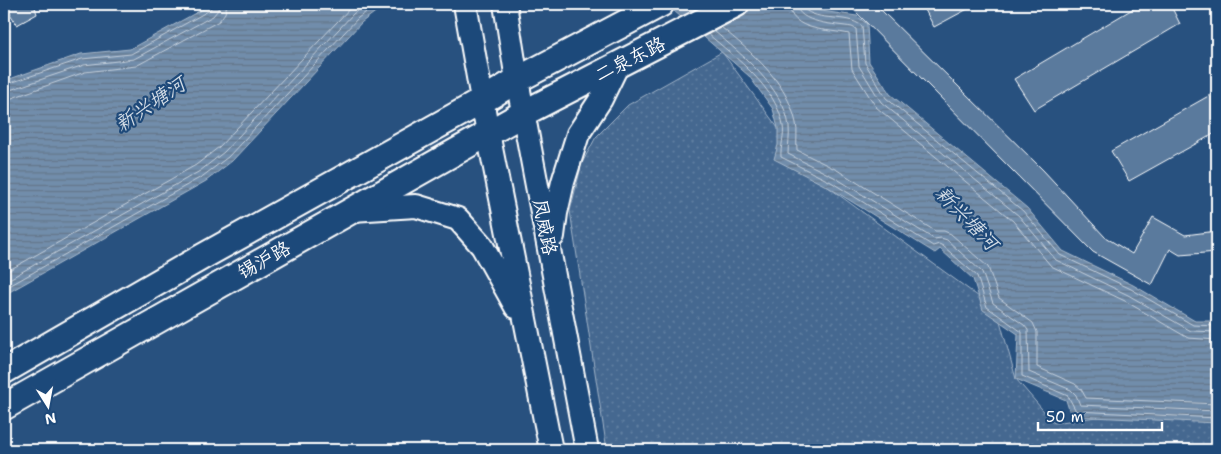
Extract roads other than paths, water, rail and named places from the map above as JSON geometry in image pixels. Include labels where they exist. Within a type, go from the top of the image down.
[{"type":"main road","name":"凤威路","points":[[505,4],[517,80],[587,450]]},
{"type":"main road","name":"二泉东路","points":[[482,101],[517,80],[661,4]]},
{"type":"main road","name":"二泉东路","points":[[524,113],[736,4]]},
{"type":"main road","name":"凤威路","points":[[466,6],[488,134],[551,450]]},
{"type":"main road","points":[[550,256],[556,213],[578,134],[601,99],[617,66]]},
{"type":"main road","name":"锡沪路","points":[[4,371],[202,257],[482,101]]},
{"type":"main road","name":"锡沪路","points":[[4,407],[524,113]]},
{"type":"main road","points":[[352,210],[416,206],[458,219],[482,246],[526,326]]},
{"type":"water","name":"新兴塘河","points":[[212,4],[386,4],[362,22],[232,161],[206,181],[4,295],[4,81],[81,54],[130,49]]},
{"type":"water","name":"新兴塘河","points":[[666,4],[802,4],[821,11],[857,16],[867,24],[869,62],[890,94],[1027,208],[1063,251],[1133,285],[1195,321],[1217,321],[1217,423],[1071,416],[1066,400],[1016,379],[1018,334],[983,310],[973,279],[940,249],[935,253],[828,187],[774,159],[778,145],[778,128],[773,109],[749,76]]}]
